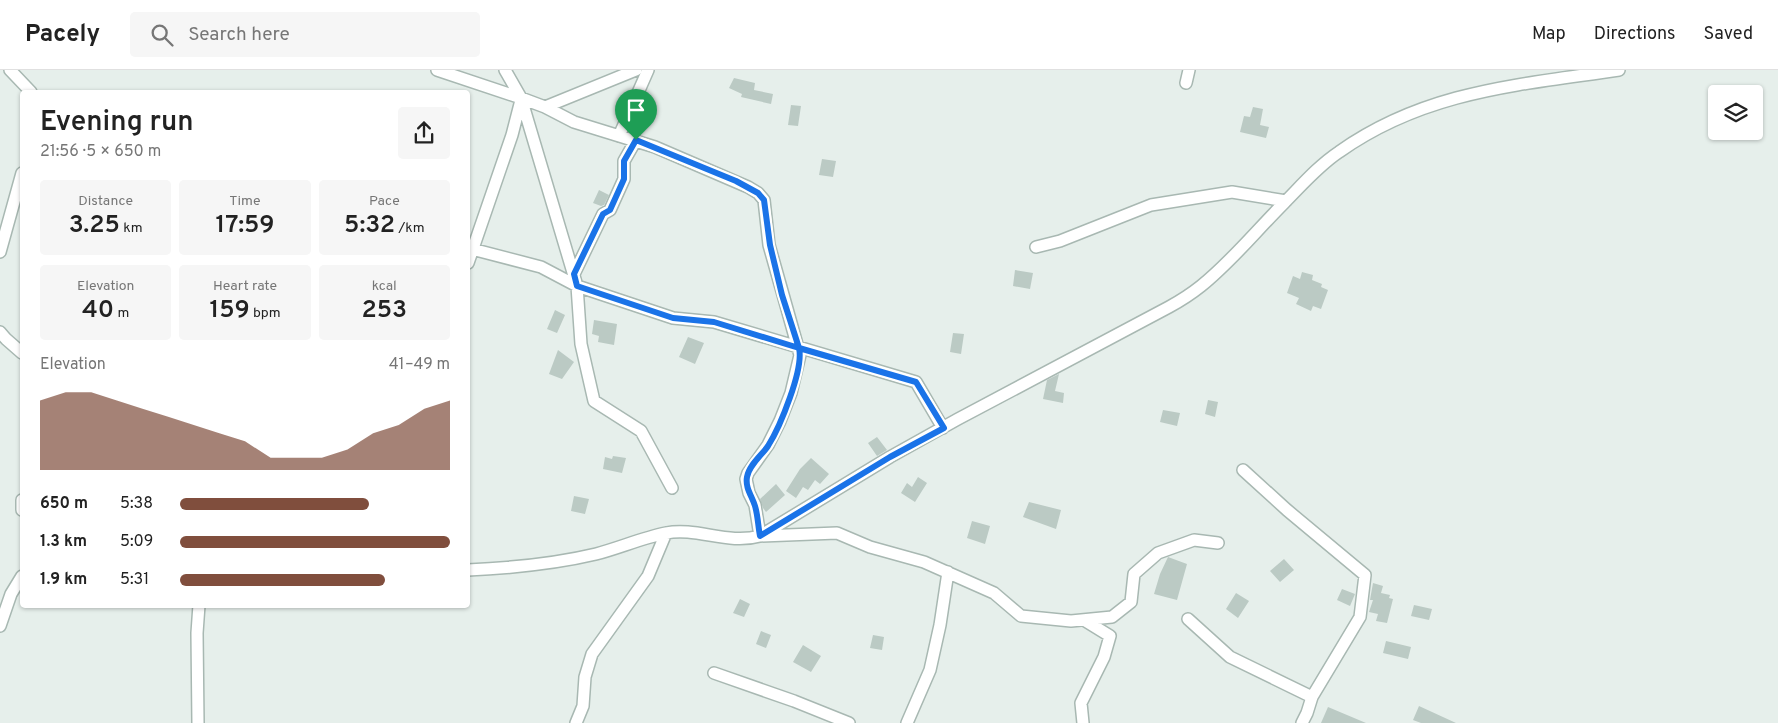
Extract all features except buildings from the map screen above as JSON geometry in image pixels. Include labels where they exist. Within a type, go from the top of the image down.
[{"type":"street","points":[[10,70],[29,90]]},
{"type":"street","points":[[437,70],[545,107],[574,122],[636,140],[736,181],[758,193],[764,200],[770,245],[782,295],[800,355],[791,393],[780,420],[768,445],[748,473],[746,479],[749,493],[755,505],[760,536]]},
{"type":"street","points":[[505,70],[521,98],[576,280],[581,344],[594,401],[641,431],[672,488]]},
{"type":"street","points":[[545,107],[636,70]]},
{"type":"street","points":[[618,136],[648,70]]},
{"type":"street","points":[[1186,83],[1189,70]]},
{"type":"street","points":[[760,536],[890,457],[1169,308],[1199,287],[1220,269],[1310,176],[1338,152],[1393,120],[1454,98],[1552,75],[1619,70]]},
{"type":"street","points":[[521,98],[512,134],[470,248],[541,267],[673,318],[714,322],[916,382],[944,428]]},
{"type":"street","points":[[576,280],[603,214],[610,210],[624,179],[624,161],[636,140]]},
{"type":"street","points":[[0,252],[20,180]]},
{"type":"street","points":[[1036,247],[1060,241],[1151,205],[1232,192],[1286,201]]},
{"type":"street","points":[[0,332],[20,351]]},
{"type":"street","points":[[1243,470],[1287,510],[1365,575],[1360,617],[1312,697],[1302,723]]},
{"type":"street","points":[[470,570],[551,563],[596,554],[666,533],[688,532],[742,539],[760,536],[837,534],[870,548],[924,562],[948,572],[994,593],[1021,616],[1071,621],[1112,617],[1131,602],[1134,574],[1158,553],[1194,540],[1218,543]]},
{"type":"street","points":[[576,723],[583,706],[585,677],[592,654],[648,576],[666,533]]},
{"type":"street","points":[[907,723],[930,670],[940,625],[948,572]]},
{"type":"street","points":[[0,626],[11,594],[20,579]]},
{"type":"street","points":[[198,723],[197,633],[199,608]]},
{"type":"street","points":[[1188,619],[1230,657],[1312,697]]},
{"type":"street","points":[[1083,723],[1080,702],[1104,657],[1110,636],[1084,620]]},
{"type":"street","points":[[714,673],[794,701],[849,723]]},
{"type":"route","points":[[636,140],[624,161],[624,179],[610,210],[603,214],[574,274],[577,286],[673,318],[714,322],[799,348],[800,355],[791,393],[768,445],[748,473],[746,479],[749,493],[755,505],[760,536],[890,457],[944,428],[916,382],[799,348],[782,295],[770,245],[764,200],[758,193],[736,181],[636,140]]}]
